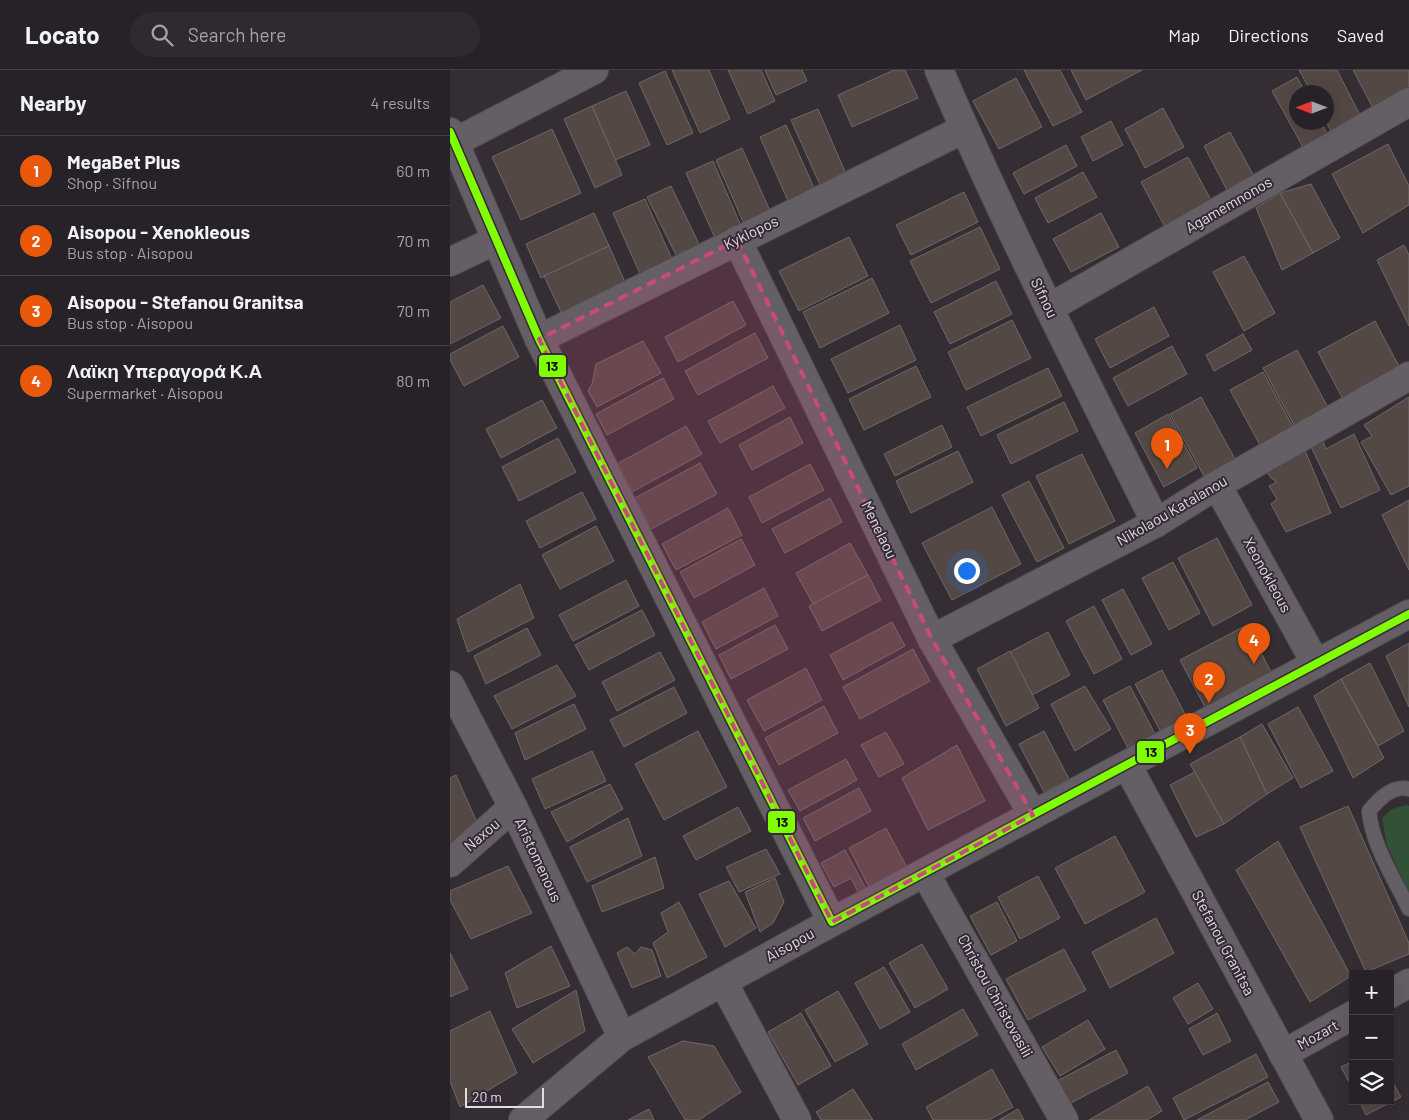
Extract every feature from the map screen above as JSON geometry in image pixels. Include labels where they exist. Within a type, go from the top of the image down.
[{"type":"street","points":[[594,70],[452,137],[539,339],[832,922]]},
{"type":"street","name":"Sifnou","points":[[939,70],[964,129],[1049,308],[1156,523]]},
{"type":"street","name":"Agamemnonos","points":[[1049,308],[1409,102]]},
{"type":"street","name":"Kyklopos","points":[[539,339],[964,129]]},
{"type":"street","points":[[450,262],[496,240]]},
{"type":"street","name":"Menelaou","points":[[737,240],[932,639],[1033,815]]},
{"type":"street","name":"Nikolaou Katalanou","points":[[932,639],[1156,523],[1217,485],[1409,376]]},
{"type":"street","name":"Xeonokleous","points":[[1217,485],[1316,664]]},
{"type":"street","name":"Aisopou","points":[[535,1116],[622,1037],[832,922],[1409,614]]},
{"type":"street","name":"Aristomenous","points":[[450,685],[513,807],[622,1037]]},
{"type":"street","name":"Stefanou Granitsa","points":[[1127,765],[1319,1120]]},
{"type":"street","name":"Naxou","points":[[450,863],[513,807]]},
{"type":"street","name":"Christou Christovasili","points":[[925,873],[1064,1120]]},
{"type":"street","points":[[723,982],[797,1120]]},
{"type":"street","points":[[1394,992],[1409,983]]},
{"type":"street","name":"Mozart","points":[[1283,1054],[1349,1017]]},
{"type":"lane","points":[[1409,789],[1394,789],[1380,797],[1369,811],[1370,827],[1376,842],[1409,909]]},
{"type":"highlighted area","points":[[737,240],[932,639],[1033,815],[832,922],[539,339]]},
{"type":"green space","points":[[1406,805],[1409,806],[1409,893],[1387,845],[1382,818],[1392,809]]},
{"type":"building","points":[[672,70],[709,70],[730,119],[700,133]]},
{"type":"building","points":[[728,70],[761,70],[775,101],[748,114]]},
{"type":"building","points":[[765,70],[802,70],[807,81],[776,95]]},
{"type":"building","points":[[894,70],[905,70],[918,98],[852,127],[838,95]]},
{"type":"building","points":[[1024,70],[1060,70],[1082,112],[1053,126]]},
{"type":"building","points":[[1071,70],[1142,70],[1086,100]]},
{"type":"building","points":[[1299,70],[1337,70],[1363,121],[1334,136],[1331,130],[1334,130],[1334,85],[1307,85]]},
{"type":"building","points":[[1353,70],[1409,70],[1409,91],[1374,110]]},
{"type":"building","points":[[665,71],[693,133],[667,145],[639,83]]},
{"type":"building","points":[[1297,77],[1301,85],[1289,85],[1289,122],[1272,91]]},
{"type":"building","points":[[1016,78],[1042,127],[999,149],[973,101]]},
{"type":"building","points":[[626,91],[650,145],[615,160],[592,106]]},
{"type":"building","points":[[592,106],[622,175],[595,188],[564,119]]},
{"type":"building","points":[[1163,108],[1184,147],[1145,168],[1125,129]]},
{"type":"building","points":[[818,109],[846,174],[820,185],[791,120]]},
{"type":"building","points":[[1111,121],[1123,145],[1093,161],[1081,137]]},
{"type":"building","points":[[786,125],[815,190],[788,201],[760,137]]},
{"type":"building","points":[[552,129],[581,193],[521,220],[492,157]]},
{"type":"building","points":[[1294,130],[1325,130],[1328,136],[1304,149]]},
{"type":"building","points":[[1230,132],[1257,182],[1230,196],[1204,146]]},
{"type":"building","points":[[1388,144],[1409,186],[1409,205],[1363,233],[1332,174]]},
{"type":"building","points":[[1066,145],[1077,166],[1024,194],[1013,173]]},
{"type":"building","points":[[742,148],[771,213],[744,224],[716,160]]},
{"type":"building","points":[[1188,157],[1213,204],[1166,229],[1141,182]]},
{"type":"building","points":[[713,161],[741,226],[715,238],[686,173]]},
{"type":"building","points":[[1083,172],[1097,197],[1048,223],[1035,198]]},
{"type":"building","points":[[1311,184],[1340,238],[1313,253],[1280,193]]},
{"type":"building","points":[[671,186],[699,244],[676,255],[647,197]]},
{"type":"building","points":[[964,192],[978,222],[911,255],[896,225]]},
{"type":"building","points":[[1280,193],[1313,253],[1282,270],[1256,208]]},
{"type":"building","points":[[645,199],[672,259],[640,274],[613,213]]},
{"type":"building","points":[[594,213],[609,246],[541,278],[526,244]]},
{"type":"building","points":[[1101,213],[1119,247],[1071,272],[1053,239]]},
{"type":"building","points":[[980,227],[1000,269],[931,303],[910,261]]},
{"type":"building","points":[[849,237],[868,276],[799,311],[779,271]]},
{"type":"building","points":[[1404,245],[1409,255],[1409,326],[1377,260]]},
{"type":"building","points":[[609,246],[625,282],[561,312],[544,276]]},
{"type":"building","points":[[1244,256],[1275,313],[1244,331],[1213,272]]},
{"type":"building","points":[[872,278],[889,313],[820,348],[803,312]]},
{"type":"building","points":[[996,281],[1012,314],[950,344],[934,312]]},
{"type":"building","points":[[483,285],[501,318],[450,344],[450,302]]},
{"type":"building","points":[[733,301],[746,325],[678,362],[665,337]]},
{"type":"building","points":[[1154,307],[1169,336],[1110,368],[1095,339]]},
{"type":"building","points":[[1012,320],[1031,358],[966,390],[948,352]]},
{"type":"building","points":[[1375,321],[1401,370],[1344,401],[1318,352]]},
{"type":"building","points":[[900,325],[916,360],[848,393],[831,359]]},
{"type":"building","points":[[503,326],[519,357],[464,386],[450,360],[450,354]]},
{"type":"building","points":[[755,333],[768,358],[698,395],[685,371]]},
{"type":"building","points":[[1243,334],[1252,350],[1214,371],[1206,355]]},
{"type":"building","points":[[643,341],[661,373],[597,407],[588,391],[592,384],[596,364]]},
{"type":"building","points":[[1172,346],[1187,374],[1128,406],[1113,378]]},
{"type":"building","points":[[1297,350],[1332,415],[1299,434],[1263,368]]},
{"type":"building","points":[[916,366],[931,397],[864,430],[849,399]]},
{"type":"building","points":[[1048,368],[1062,396],[981,436],[967,407]]},
{"type":"building","points":[[1263,372],[1293,427],[1260,445],[1230,390]]},
{"type":"building","points":[[663,378],[674,399],[607,435],[596,414]]},
{"type":"building","points":[[773,386],[785,408],[720,443],[708,421]]},
{"type":"building","points":[[1201,397],[1235,459],[1204,476],[1170,414]]},
{"type":"building","points":[[1409,397],[1409,486],[1391,495],[1361,442],[1372,436],[1364,425]]},
{"type":"building","points":[[542,400],[557,428],[501,458],[486,429]]},
{"type":"building","points":[[1064,402],[1078,431],[1011,464],[997,435]]},
{"type":"building","points":[[1168,414],[1197,468],[1164,487],[1135,433]]},
{"type":"building","points":[[790,417],[803,443],[752,470],[739,445]]},
{"type":"building","points":[[942,425],[952,447],[895,476],[884,454]]},
{"type":"building","points":[[686,426],[702,454],[632,492],[617,464]]},
{"type":"building","points":[[1354,434],[1380,490],[1341,508],[1310,445],[1322,439],[1326,449]]},
{"type":"building","points":[[558,438],[576,472],[519,501],[502,467]]},
{"type":"building","points":[[1304,448],[1331,513],[1286,532],[1271,504],[1277,499],[1269,486],[1277,482],[1271,478],[1266,470]]},
{"type":"building","points":[[958,451],[973,482],[911,513],[896,481]]},
{"type":"building","points":[[1082,454],[1115,521],[1069,544],[1036,476]]},
{"type":"building","points":[[700,463],[717,494],[651,529],[635,498]]},
{"type":"building","points":[[810,464],[824,490],[762,523],[749,497]]},
{"type":"building","points":[[1029,481],[1064,548],[1037,562],[1002,495]]},
{"type":"building","points":[[582,492],[596,519],[540,548],[526,521]]},
{"type":"building","points":[[830,498],[842,522],[785,553],[772,529]]},
{"type":"building","points":[[1409,500],[1409,570],[1382,515]]},
{"type":"building","points":[[992,507],[1021,564],[952,600],[922,543]]},
{"type":"building","points":[[728,508],[742,535],[676,570],[662,544]]},
{"type":"building","points":[[596,526],[614,561],[560,589],[542,555]]},
{"type":"building","points":[[1217,538],[1252,605],[1213,626],[1178,558]]},
{"type":"building","points":[[741,539],[755,565],[694,598],[680,572]]},
{"type":"building","points":[[850,543],[868,575],[813,604],[796,573]]},
{"type":"building","points":[[1173,562],[1200,613],[1169,630],[1142,578]]},
{"type":"building","points":[[868,575],[881,600],[822,631],[809,606]]},
{"type":"building","points":[[626,580],[639,606],[573,641],[559,615]]},
{"type":"building","points":[[520,584],[534,618],[468,652],[457,619]]},
{"type":"building","points":[[764,588],[778,616],[716,649],[702,622]]},
{"type":"building","points":[[1123,589],[1152,644],[1131,655],[1102,600]]},
{"type":"building","points":[[1094,606],[1122,659],[1094,674],[1066,621]]},
{"type":"building","points":[[642,610],[655,635],[589,670],[575,645]]},
{"type":"building","points":[[892,622],[905,646],[843,680],[830,655]]},
{"type":"building","points":[[775,625],[788,649],[731,679],[719,655]]},
{"type":"building","points":[[1247,625],[1272,674],[1206,709],[1180,660]]},
{"type":"building","points":[[527,628],[541,655],[486,684],[474,656]]},
{"type":"building","points":[[1048,632],[1070,675],[1032,695],[1010,652]]},
{"type":"building","points":[[1409,643],[1409,707],[1386,656]]},
{"type":"building","points":[[913,649],[930,681],[860,719],[843,687]]},
{"type":"building","points":[[1010,651],[1039,708],[1006,726],[977,669]]},
{"type":"building","points":[[660,652],[675,680],[617,711],[602,682]]},
{"type":"building","points":[[1370,663],[1404,731],[1378,746],[1341,679]]},
{"type":"building","points":[[557,665],[576,696],[512,729],[494,696]]},
{"type":"building","points":[[806,668],[822,700],[764,731],[747,700]]},
{"type":"building","points":[[1162,670],[1187,718],[1161,732],[1135,684]]},
{"type":"building","points":[[1341,679],[1384,758],[1353,778],[1314,696]]},
{"type":"building","points":[[1085,686],[1111,729],[1075,751],[1051,704]]},
{"type":"building","points":[[1130,686],[1156,736],[1129,750],[1103,700]]},
{"type":"building","points":[[674,687],[687,713],[624,747],[610,720]]},
{"type":"building","points":[[574,704],[586,729],[525,760],[515,733]]},
{"type":"building","points":[[824,706],[838,733],[779,765],[765,738]]},
{"type":"building","points":[[1298,707],[1333,771],[1301,788],[1268,724]]},
{"type":"building","points":[[1262,724],[1293,778],[1267,794],[1240,737]]},
{"type":"building","points":[[698,731],[727,787],[664,820],[635,764]]},
{"type":"building","points":[[1044,731],[1069,779],[1044,792],[1019,744]]},
{"type":"building","points":[[886,732],[904,764],[879,777],[861,745]]},
{"type":"building","points":[[1240,737],[1267,794],[1224,824],[1190,764]]},
{"type":"building","points":[[957,745],[985,801],[928,830],[902,778]]},
{"type":"building","points":[[592,751],[606,781],[545,809],[532,779]]},
{"type":"building","points":[[846,759],[857,780],[800,811],[788,790]]},
{"type":"building","points":[[1195,772],[1224,824],[1196,837],[1170,785]]},
{"type":"building","points":[[456,775],[481,832],[450,846],[450,778]]},
{"type":"building","points":[[610,784],[623,809],[567,842],[551,812]]},
{"type":"building","points":[[859,788],[871,811],[815,841],[803,818]]},
{"type":"building","points":[[1348,806],[1409,943],[1409,954],[1371,970],[1365,970],[1300,827]]},
{"type":"building","points":[[738,807],[751,831],[696,860],[683,836]]},
{"type":"building","points":[[628,818],[642,856],[587,882],[570,847]]},
{"type":"building","points":[[886,828],[911,875],[873,895],[849,848]]},
{"type":"building","points":[[1115,836],[1145,892],[1085,924],[1055,868]]},
{"type":"building","points":[[1278,841],[1349,972],[1349,977],[1310,1002],[1236,870]]},
{"type":"building","points":[[766,849],[780,874],[739,892],[726,867]]},
{"type":"building","points":[[845,850],[871,898],[863,902],[851,878],[834,887],[821,863]]},
{"type":"building","points":[[655,857],[664,888],[602,912],[592,886]]},
{"type":"building","points":[[508,866],[532,913],[471,939],[450,900],[450,891]]},
{"type":"building","points":[[1038,876],[1060,918],[1020,939],[998,897]]},
{"type":"building","points":[[775,878],[784,902],[773,923],[760,932],[745,892]]},
{"type":"building","points":[[729,881],[756,928],[725,947],[699,894]]},
{"type":"building","points":[[679,902],[707,957],[667,978],[653,943],[668,932],[661,913]]},
{"type":"building","points":[[997,902],[1017,941],[991,955],[970,916]]},
{"type":"building","points":[[1156,918],[1174,953],[1110,988],[1092,952]]},
{"type":"building","points":[[922,944],[948,989],[915,1008],[889,963]]},
{"type":"building","points":[[551,946],[570,986],[517,1008],[505,973]]},
{"type":"building","points":[[627,947],[635,954],[641,947],[652,950],[661,976],[632,988],[617,953]]},
{"type":"building","points":[[1064,949],[1086,990],[1028,1020],[1006,979]]},
{"type":"building","points":[[450,953],[468,989],[450,997]]},
{"type":"building","points":[[884,967],[910,1012],[880,1029],[855,983]]},
{"type":"building","points":[[1198,983],[1213,1009],[1188,1024],[1173,998]]},
{"type":"building","points":[[576,990],[585,1031],[533,1063],[512,1029]]},
{"type":"building","points":[[838,991],[868,1044],[835,1062],[805,1010]]},
{"type":"building","points":[[963,1009],[978,1035],[916,1070],[902,1044]]},
{"type":"building","points":[[490,1011],[517,1073],[460,1107],[450,1081],[450,1031]]},
{"type":"building","points":[[801,1013],[831,1066],[798,1085],[768,1032]]},
{"type":"building","points":[[1217,1013],[1231,1041],[1203,1055],[1189,1029]]},
{"type":"building","points":[[1088,1020],[1105,1049],[1060,1076],[1042,1047]]},
{"type":"building","points":[[683,1041],[714,1046],[741,1092],[699,1120],[685,1120],[648,1057]]},
{"type":"building","points":[[1116,1050],[1128,1073],[1069,1104],[1057,1081]]},
{"type":"building","points":[[1256,1054],[1268,1077],[1184,1120],[1173,1098]]},
{"type":"building","points":[[1349,1063],[1349,1082],[1341,1067]]},
{"type":"building","points":[[992,1069],[1013,1107],[989,1120],[933,1120],[926,1107]]},
{"type":"building","points":[[1268,1082],[1279,1102],[1245,1120],[1197,1120]]},
{"type":"building","points":[[1394,1085],[1401,1097],[1394,1101]]},
{"type":"building","points":[[1148,1086],[1162,1111],[1147,1120],[1089,1120]]},
{"type":"building","points":[[853,1089],[873,1120],[821,1120],[816,1112]]},
{"type":"building","points":[[1361,1105],[1385,1105],[1366,1115]]},
{"type":"building","points":[[649,1109],[654,1120],[628,1120]]},
{"type":"building","points":[[1018,1109],[1024,1120],[999,1120]]},
{"type":"transit line","name":"13","points":[[450,132],[539,339],[832,922],[1409,614]]},
{"type":"place","name":"MegaBet Plus","points":[[1167,469]]},
{"type":"place","name":"Λαϊκη Υπεραγορά Κ.Α","points":[[1254,664]]},
{"type":"place","name":"Aisopou - Xenokleous","points":[[1209,703]]},
{"type":"place","name":"Aisopou - Stefanou Granitsa","points":[[1190,754]]}]
